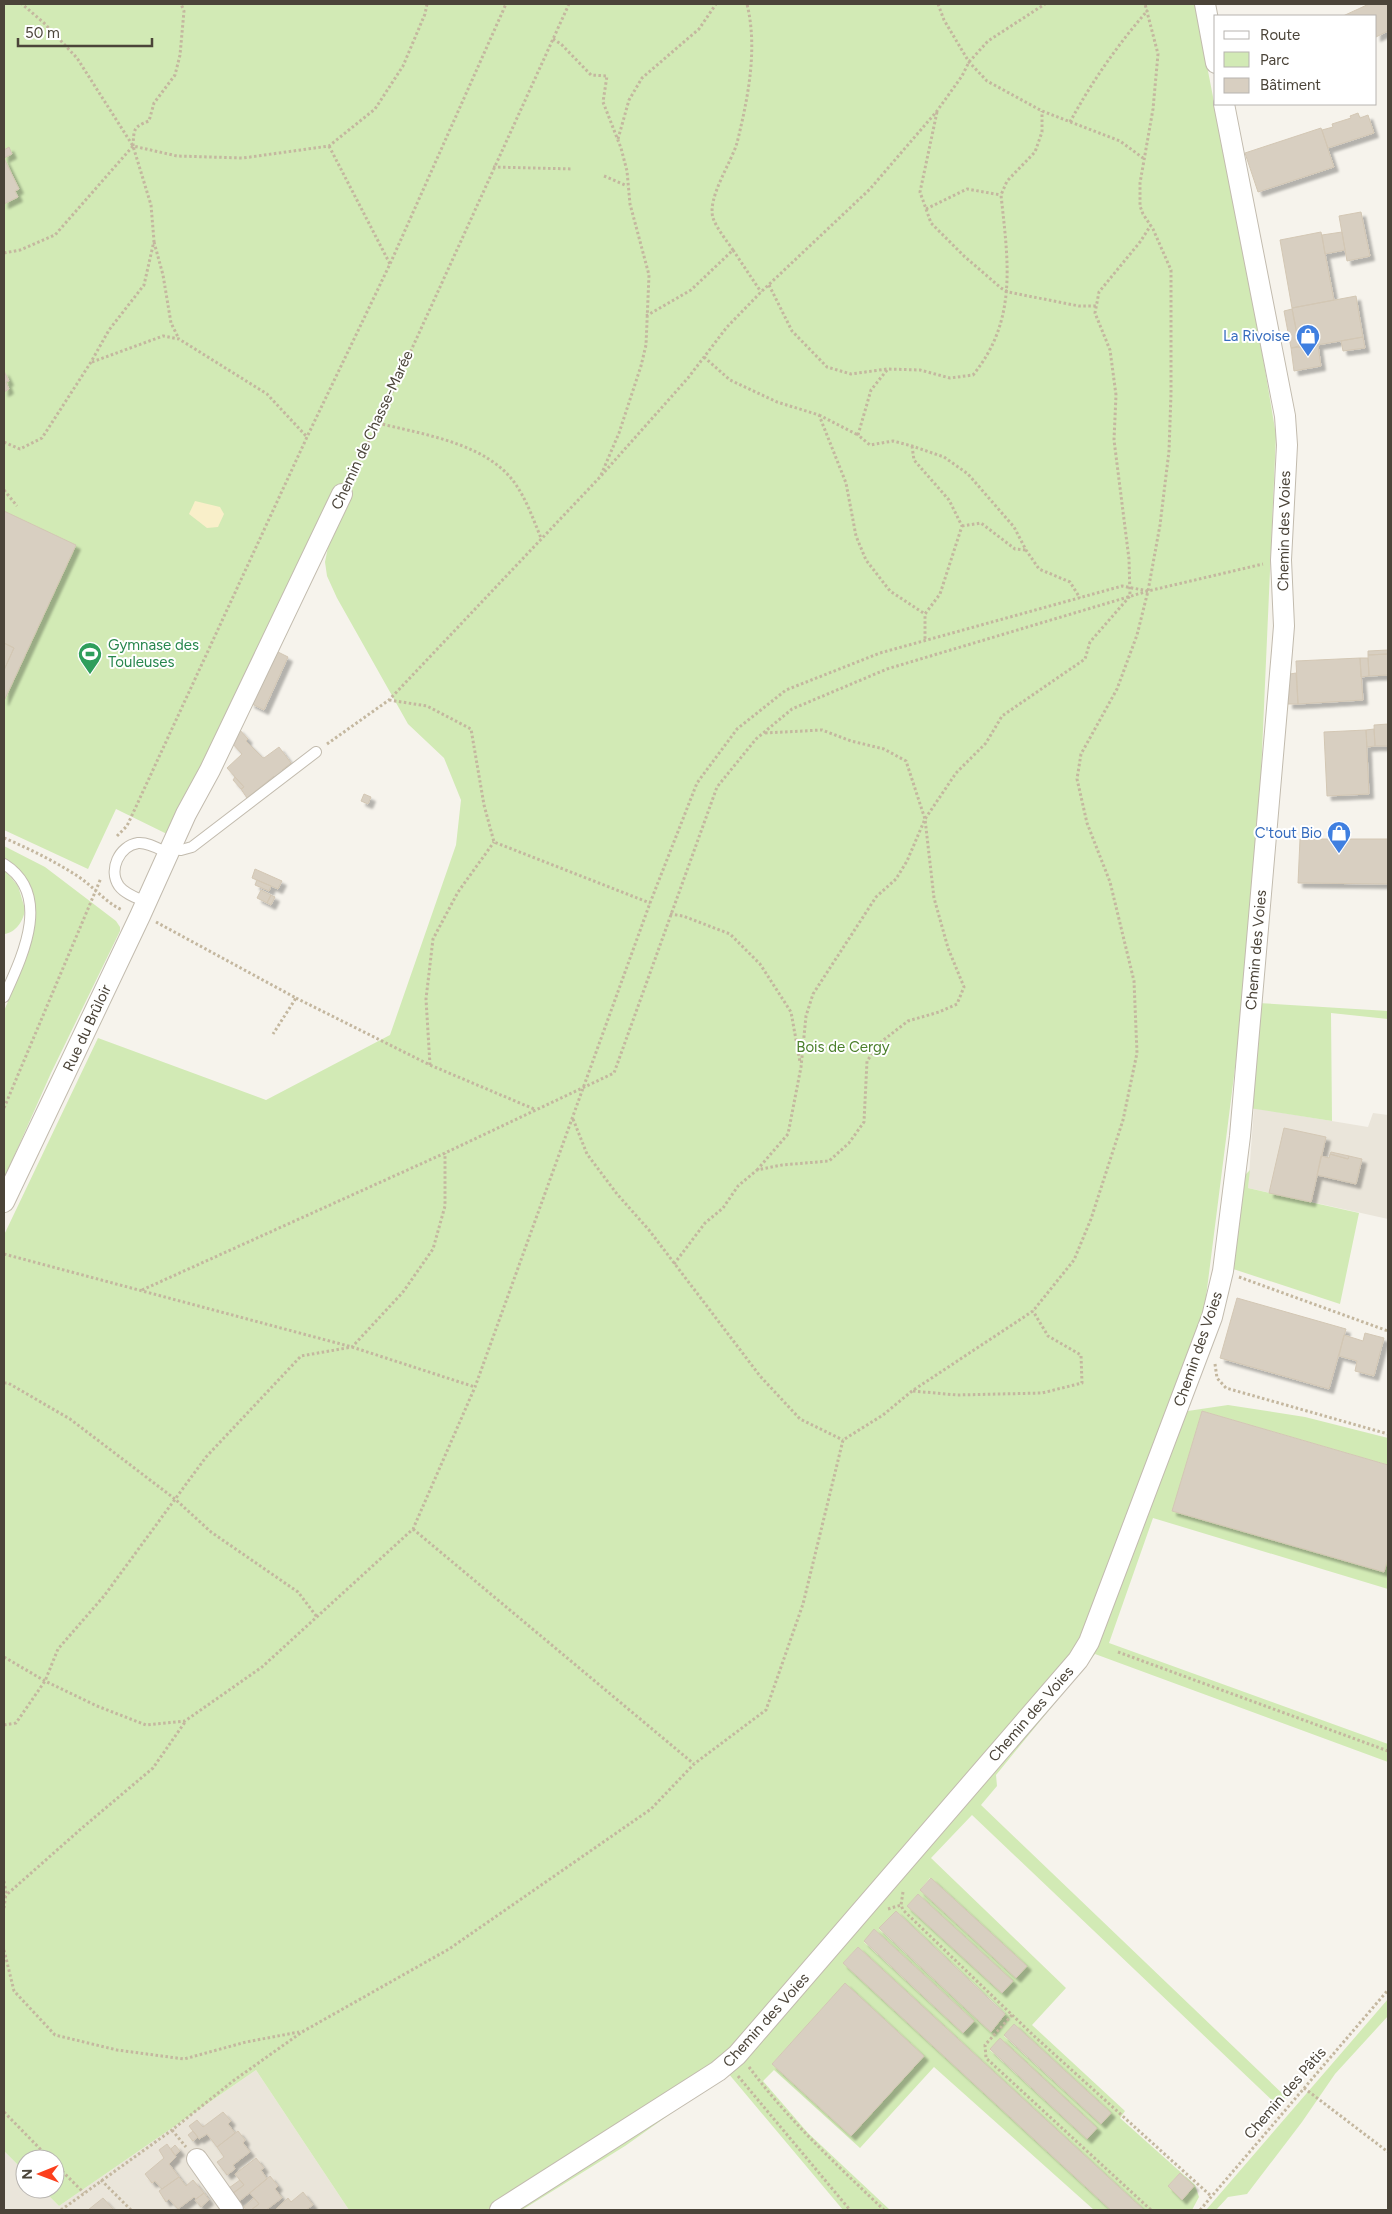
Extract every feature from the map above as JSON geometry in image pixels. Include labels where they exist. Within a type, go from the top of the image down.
[{"type":"street","points":[[1206,4],[1214,51]]},
{"type":"street","name":"Chemin des Voies","points":[[500,2210],[718,2071],[737,2055],[1078,1660],[1089,1642],[1212,1317],[1224,1271],[1240,1136],[1284,626],[1281,560],[1287,445],[1285,416],[1224,105]]},
{"type":"street","name":"Chemin de Chasse-Marée","points":[[169,851],[210,770],[342,494]]},
{"type":"street","name":"Rue du Brûloir","points":[[4,1202],[169,851]]},
{"type":"street","points":[[196,2159],[233,2210]]},
{"type":"lane","points":[[143,909],[119,886],[115,878],[114,868],[116,860],[122,852],[129,846],[138,843],[148,844],[169,851],[192,847],[316,752]]},
{"type":"lane","points":[[4,864],[21,881],[31,905],[31,923],[4,997]]},
{"type":"path","points":[[22,4],[44,23],[77,58],[133,146],[151,205],[154,241],[163,275],[171,323],[179,339]]},
{"type":"path","points":[[4,253],[20,250],[55,235],[133,146],[134,131],[137,125],[149,121],[154,103],[175,75],[180,55],[184,11],[181,4]]},
{"type":"path","points":[[133,146],[177,156],[243,158],[328,146],[375,109],[403,66],[425,14],[427,4]]},
{"type":"path","points":[[111,843],[127,826],[390,264],[506,4]]},
{"type":"path","name":"Chemin de Chasse-Marée","points":[[342,494],[378,423],[493,167],[569,4]]},
{"type":"path","points":[[618,140],[629,100],[642,78],[699,29],[716,4]]},
{"type":"path","points":[[747,4],[753,39],[749,82],[736,144],[726,171],[715,190],[713,217],[760,292]]},
{"type":"path","points":[[938,4],[944,20],[969,62],[987,81],[1042,111],[1120,141],[1143,158]]},
{"type":"path","points":[[316,752],[389,700],[600,478],[727,328],[760,292],[870,189],[937,111],[962,76],[969,62],[988,41],[1045,4]]},
{"type":"path","points":[[61,2210],[172,2130],[233,2081],[302,2032],[457,1943],[651,1809],[694,1764],[766,1710],[803,1604],[843,1440],[882,1415],[912,1391],[1033,1311],[1074,1260],[1091,1219],[1123,1120],[1136,1053],[1134,981],[1110,882],[1087,823],[1077,779],[1081,754],[1116,689],[1137,635],[1148,591],[1160,526],[1169,451],[1171,270],[1151,225],[1140,206],[1140,183],[1153,109],[1158,54],[1145,4]]},
{"type":"path","points":[[1070,122],[1082,100],[1148,10]]},
{"type":"path","points":[[553,39],[561,44],[591,75],[608,76],[603,102],[618,140],[627,171],[627,186],[649,275],[646,345],[641,366],[619,433],[600,478]]},
{"type":"path","points":[[937,111],[920,192],[931,223],[964,256],[1008,292],[1079,306],[1097,306]]},
{"type":"path","points":[[769,285],[792,331],[827,366],[851,374],[888,369],[920,370],[950,378],[973,375],[985,360],[999,331],[1008,292],[1001,195],[1007,181],[1035,152],[1042,132],[1042,111]]},
{"type":"path","points":[[328,146],[390,264]]},
{"type":"path","points":[[493,167],[573,169]]},
{"type":"path","points":[[604,176],[627,186]]},
{"type":"path","points":[[926,209],[967,189],[1001,195]]},
{"type":"path","points":[[674,1264],[705,1223],[722,1208],[738,1186],[757,1170],[788,1134],[801,1067],[806,1016],[813,994],[876,897],[896,879],[907,861],[925,819],[956,773],[986,743],[1002,716],[1084,659],[1090,642],[1130,596],[1131,588],[1114,440],[1116,395],[1110,350],[1095,313],[1099,292],[1140,242],[1151,225]]},
{"type":"path","points":[[4,442],[20,448],[42,438],[91,362],[108,330],[144,285],[154,241]]},
{"type":"path","points":[[646,316],[691,290],[733,250]]},
{"type":"path","points":[[91,362],[163,336],[179,339],[267,394],[307,438]]},
{"type":"path","points":[[704,357],[730,380],[777,402],[818,416],[858,435],[870,445],[893,441],[944,457],[968,474],[1014,527],[1039,569],[1070,582],[1080,598]]},
{"type":"path","points":[[858,435],[871,390],[888,369]]},
{"type":"path","points":[[818,416],[846,483],[856,536],[866,560],[890,591],[925,614]]},
{"type":"path","points":[[378,423],[467,447],[502,469],[525,499],[541,538]]},
{"type":"path","points":[[912,446],[914,460],[949,500],[962,526],[940,594],[925,614],[924,641]]},
{"type":"path","points":[[4,490],[17,506]]},
{"type":"path","points":[[962,526],[981,523],[1015,550],[1026,550]]},
{"type":"path","points":[[142,1290],[445,1153],[614,1073],[717,787],[756,739],[792,709],[887,669],[1148,591],[1281,560]]},
{"type":"path","points":[[4,1897],[6,1893],[154,1768],[185,1722],[262,1667],[413,1529],[475,1387],[650,903],[697,783],[737,729],[786,690],[880,653],[1122,586],[1148,591]]},
{"type":"path","points":[[389,700],[427,706],[471,729],[484,805],[494,842]]},
{"type":"path","points":[[757,1170],[782,1165],[828,1161],[849,1143],[864,1122],[868,1060],[881,1042],[908,1021],[939,1012],[957,1004],[964,987],[948,948],[934,898],[925,819],[906,761],[884,748],[851,741],[822,730],[763,733]]},
{"type":"path","points":[[4,838],[61,866],[88,883],[116,906],[143,909],[157,922],[296,998],[430,1065],[535,1110]]},
{"type":"path","points":[[494,842],[650,903]]},
{"type":"path","points":[[430,1065],[426,999],[433,938],[458,892],[494,842]]},
{"type":"path","points":[[4,1108],[102,874]]},
{"type":"path","points":[[670,914],[683,916],[730,934],[760,964],[791,1012],[801,1067]]},
{"type":"path","points":[[273,1034],[296,998]]},
{"type":"path","points":[[572,1119],[587,1154],[760,1376],[800,1419],[843,1440]]},
{"type":"path","points":[[4,1725],[16,1723],[45,1681],[58,1649],[104,1596],[206,1457],[301,1356],[352,1347],[403,1292],[433,1249],[445,1206],[445,1153]]},
{"type":"path","points":[[4,1254],[352,1347],[475,1387]]},
{"type":"path","points":[[1235,1279],[1233,1275],[1388,1331]]},
{"type":"path","points":[[912,1391],[957,1394],[1042,1393],[1082,1383],[1081,1356],[1048,1336],[1033,1311]]},
{"type":"path","points":[[1215,1359],[1217,1378],[1226,1388],[1388,1434]]},
{"type":"path","points":[[4,1383],[8,1383],[70,1419],[175,1498],[210,1532],[298,1592],[317,1618]]},
{"type":"path","points":[[413,1529],[694,1764]]},
{"type":"path","points":[[1118,1652],[1388,1751]]},
{"type":"path","points":[[4,1657],[45,1681],[98,1706],[146,1725],[185,1722]]},
{"type":"path","points":[[4,1881],[6,1893],[4,1908]]},
{"type":"path","points":[[906,1886],[901,1899],[903,1910],[1012,2015],[1211,2196]]},
{"type":"path","points":[[4,1950],[14,1992],[55,2035],[116,2050],[184,2059],[246,2042],[302,2032]]},
{"type":"path","name":"Chemin des Pâtis","points":[[1200,2210],[1388,1990]]},
{"type":"path","points":[[1012,2015],[985,2045],[986,2058],[1151,2210]]},
{"type":"path","points":[[727,2064],[850,2210]]},
{"type":"path","points":[[749,2067],[773,2099],[804,2134],[884,2210]]},
{"type":"path","points":[[1304,2088],[1388,2152]]},
{"type":"path","points":[[4,2112],[40,2149]]},
{"type":"path","points":[[65,2174],[84,2193]]},
{"type":"path","points":[[101,2180],[132,2210]]},
{"type":"shaded area","points":[[1254,1108],[1368,1127],[1373,1113],[1388,1115],[1388,1219],[1248,1188]]},
{"type":"shaded area","points":[[256,2070],[349,2210],[4,2210],[4,2151],[15,2162],[15,2199],[52,2199],[59,2206]]},
{"type":"green space","name":"Bois de Cergy","points":[[4,4],[1195,4],[1259,334],[1276,435],[1255,910],[1205,1305],[1094,1630],[729,2065],[588,2161],[644,2127],[732,2064],[771,2022],[1089,1655],[1181,1412],[1228,1405],[1305,1417],[1388,1438],[1388,1465],[1202,1411],[1173,1511],[1384,1572],[1388,1558],[1388,1589],[1153,1518],[1109,1643],[1388,1744],[1388,1762],[1095,1654],[996,1775],[997,1786],[981,1805],[1286,2097],[1278,2106],[972,1815],[931,1858],[1066,1988],[1032,2025],[1125,2111],[1120,2118],[1195,2185],[1199,2197],[1192,2210],[1144,2210],[858,1947],[843,1963],[1111,2210],[1094,2210],[934,2067],[860,2148],[774,2070],[763,2081],[808,2133],[890,2210],[843,2210],[728,2073],[625,2146],[522,2210],[349,2210],[256,2070],[59,2206],[52,2199],[65,2199],[65,2149],[15,2149],[15,2162],[4,2151],[4,1235],[98,1038],[266,1100],[390,1035],[456,845],[461,800],[444,758],[408,724],[337,598],[327,576],[325,562],[329,542],[353,493],[338,484],[169,835],[116,809],[88,869],[4,830],[4,392],[9,388],[6,382],[9,380],[4,371],[4,204],[18,197],[15,191],[19,189],[4,158],[11,154],[9,148],[4,150]],"holes":[[[930,1878],[1026,1966],[1016,1978],[920,1890]],[[918,1894],[1012,1981],[1002,1993],[907,1906]],[[896,1911],[1005,2013],[991,2032],[879,1929]],[[875,1930],[974,2021],[963,2033],[864,1942]],[[845,1984],[924,2056],[851,2136],[772,2064]],[[1014,2024],[1111,2113],[1101,2124],[1004,2036]],[[1000,2039],[1097,2128],[1087,2139],[990,2050]],[[1180,2173],[1194,2186],[1182,2200],[1168,2186]]]},
{"type":"green space","points":[[4,846],[45,867],[116,921],[120,931],[51,1073],[4,1179],[4,1011],[23,965],[34,928],[24,877],[15,865],[4,858]]},
{"type":"green space","points":[[4,869],[18,886],[25,909],[16,929],[4,934]]},
{"type":"green space","points":[[1258,1003],[1388,1011],[1388,1019],[1331,1013],[1332,1121],[1249,1108]]},
{"type":"green space","points":[[1250,1170],[1248,1188],[1359,1213],[1340,1304],[1227,1267],[1241,1179]]},
{"type":"green space","points":[[1388,1999],[1388,2016],[1335,2074],[1302,2122],[1247,2194],[1228,2197],[1216,2210],[1206,2210]]},
{"type":"sand","points":[[195,501],[220,507],[224,514],[218,527],[207,528],[189,514]]},
{"type":"building","points":[[1369,4],[1388,4],[1388,31],[1377,36],[1377,15],[1345,15]]},
{"type":"building","points":[[1358,113],[1360,118],[1368,115],[1374,133],[1328,148],[1322,130],[1333,127],[1332,124],[1351,118],[1350,116]]},
{"type":"building","points":[[1321,128],[1334,167],[1258,192],[1245,153]]},
{"type":"building","points":[[9,147],[12,154],[4,158],[4,150]]},
{"type":"building","points":[[4,158],[19,189],[15,191],[18,197],[4,204]]},
{"type":"building","points":[[1361,212],[1370,256],[1347,261],[1339,216]]},
{"type":"building","points":[[1321,232],[1334,300],[1292,308],[1280,240]]},
{"type":"building","points":[[1342,232],[1345,250],[1325,254],[1322,235]]},
{"type":"building","points":[[1356,296],[1363,337],[1300,348],[1292,308]]},
{"type":"building","points":[[1292,309],[1299,346],[1291,348],[1284,311]]},
{"type":"building","points":[[1363,337],[1365,348],[1343,351],[1341,341]]},
{"type":"building","points":[[1318,345],[1321,366],[1294,371],[1291,348]]},
{"type":"building","points":[[4,371],[9,381],[6,382],[9,389],[4,392]]},
{"type":"building","points":[[4,511],[76,545],[4,701],[4,670],[14,648],[4,643]]},
{"type":"building","points":[[4,643],[14,648],[4,670]]},
{"type":"building","points":[[274,650],[288,657],[264,710],[250,703]]},
{"type":"building","points":[[1388,650],[1388,654],[1368,655],[1368,651]]},
{"type":"building","points":[[1388,654],[1388,675],[1369,676],[1368,655]]},
{"type":"building","points":[[1360,658],[1368,658],[1369,676],[1361,677]]},
{"type":"building","points":[[1360,658],[1363,700],[1298,704],[1296,661]]},
{"type":"building","points":[[1296,673],[1298,704],[1288,704],[1290,674]]},
{"type":"building","points":[[1388,724],[1388,746],[1375,746],[1374,725]]},
{"type":"building","points":[[238,728],[248,739],[246,741],[262,757],[264,758],[279,747],[291,763],[282,770],[284,772],[275,779],[274,776],[247,798],[241,789],[244,787],[227,768],[242,754],[231,742]]},
{"type":"building","points":[[1374,729],[1375,746],[1367,747],[1366,730]]},
{"type":"building","points":[[1366,730],[1369,794],[1327,796],[1324,732]]},
{"type":"building","points":[[235,777],[244,787],[241,789],[233,780]]},
{"type":"building","points":[[364,794],[371,797],[368,804],[361,801]]},
{"type":"building","points":[[1300,839],[1388,839],[1388,884],[1298,883]]},
{"type":"building","points":[[255,869],[282,881],[278,889],[252,878]]},
{"type":"building","points":[[257,880],[271,886],[269,891],[255,885]]},
{"type":"building","points":[[261,890],[271,895],[267,903],[257,898]]},
{"type":"building","points":[[271,895],[275,897],[271,905],[267,903]]},
{"type":"building","points":[[1284,1128],[1326,1137],[1311,1202],[1269,1193]]},
{"type":"building","points":[[1331,1152],[1349,1156],[1348,1159],[1330,1154]]},
{"type":"building","points":[[1330,1154],[1348,1159],[1349,1156],[1362,1159],[1356,1184],[1317,1175],[1321,1156],[1329,1158]]},
{"type":"building","points":[[1237,1298],[1346,1329],[1329,1389],[1220,1358]]},
{"type":"building","points":[[1365,1333],[1384,1338],[1374,1376],[1355,1371],[1357,1361],[1339,1356],[1344,1335],[1363,1341]]},
{"type":"building","points":[[1202,1411],[1388,1465],[1388,1558],[1384,1572],[1172,1511]]},
{"type":"building","points":[[931,1878],[1027,1966],[1016,1978],[920,1890]]},
{"type":"building","points":[[918,1894],[1013,1981],[1002,1993],[907,1906]]},
{"type":"building","points":[[896,1911],[1005,2014],[991,2032],[879,1928]]},
{"type":"building","points":[[874,1929],[974,2021],[963,2033],[864,1941]]},
{"type":"building","points":[[858,1947],[1144,2210],[1111,2210],[843,1963]]},
{"type":"building","points":[[845,1983],[924,2056],[851,2136],[772,2064]]},
{"type":"building","points":[[1014,2024],[1111,2113],[1101,2124],[1004,2035]]},
{"type":"building","points":[[1000,2038],[1097,2128],[1087,2139],[990,2049]]},
{"type":"building","points":[[223,2112],[231,2121],[228,2124],[235,2133],[217,2147],[207,2134],[199,2139],[189,2126],[197,2120],[203,2127]]},
{"type":"building","points":[[193,2131],[198,2137],[193,2141],[188,2135]]},
{"type":"building","points":[[238,2131],[245,2140],[243,2143],[250,2152],[233,2165],[235,2169],[227,2175],[217,2162],[224,2157],[217,2147]]},
{"type":"building","points":[[167,2144],[176,2157],[169,2164],[179,2177],[162,2189],[155,2181],[152,2183],[145,2174],[164,2158],[159,2150]]},
{"type":"building","points":[[175,2145],[180,2151],[175,2155],[171,2149]]},
{"type":"building","points":[[256,2158],[264,2168],[261,2170],[267,2179],[237,2203],[231,2195],[244,2185],[235,2174]]},
{"type":"building","points":[[1180,2173],[1194,2186],[1182,2200],[1168,2186]]},
{"type":"building","points":[[270,2176],[278,2186],[275,2189],[282,2198],[266,2210],[251,2210],[259,2204],[250,2193]]},
{"type":"building","points":[[179,2177],[186,2186],[193,2180],[204,2193],[196,2199],[194,2197],[178,2209],[169,2199],[166,2202],[159,2191]]},
{"type":"building","points":[[240,2180],[244,2185],[233,2193],[229,2188]]},
{"type":"building","points":[[303,2192],[313,2205],[306,2210],[275,2210],[288,2198],[291,2202]]},
{"type":"building","points":[[204,2193],[209,2200],[201,2207],[195,2200]]},
{"type":"building","points":[[103,2198],[114,2210],[88,2210]]},
{"type":"building","points":[[254,2198],[259,2204],[251,2210],[246,2210],[244,2207]]},
{"type":"place","name":"La Rivoise","points":[[1308,357]]},
{"type":"place","name":"Gymnase des Touleuses","points":[[90,675]]},
{"type":"place","name":"C'tout Bio","points":[[1339,854]]}]
